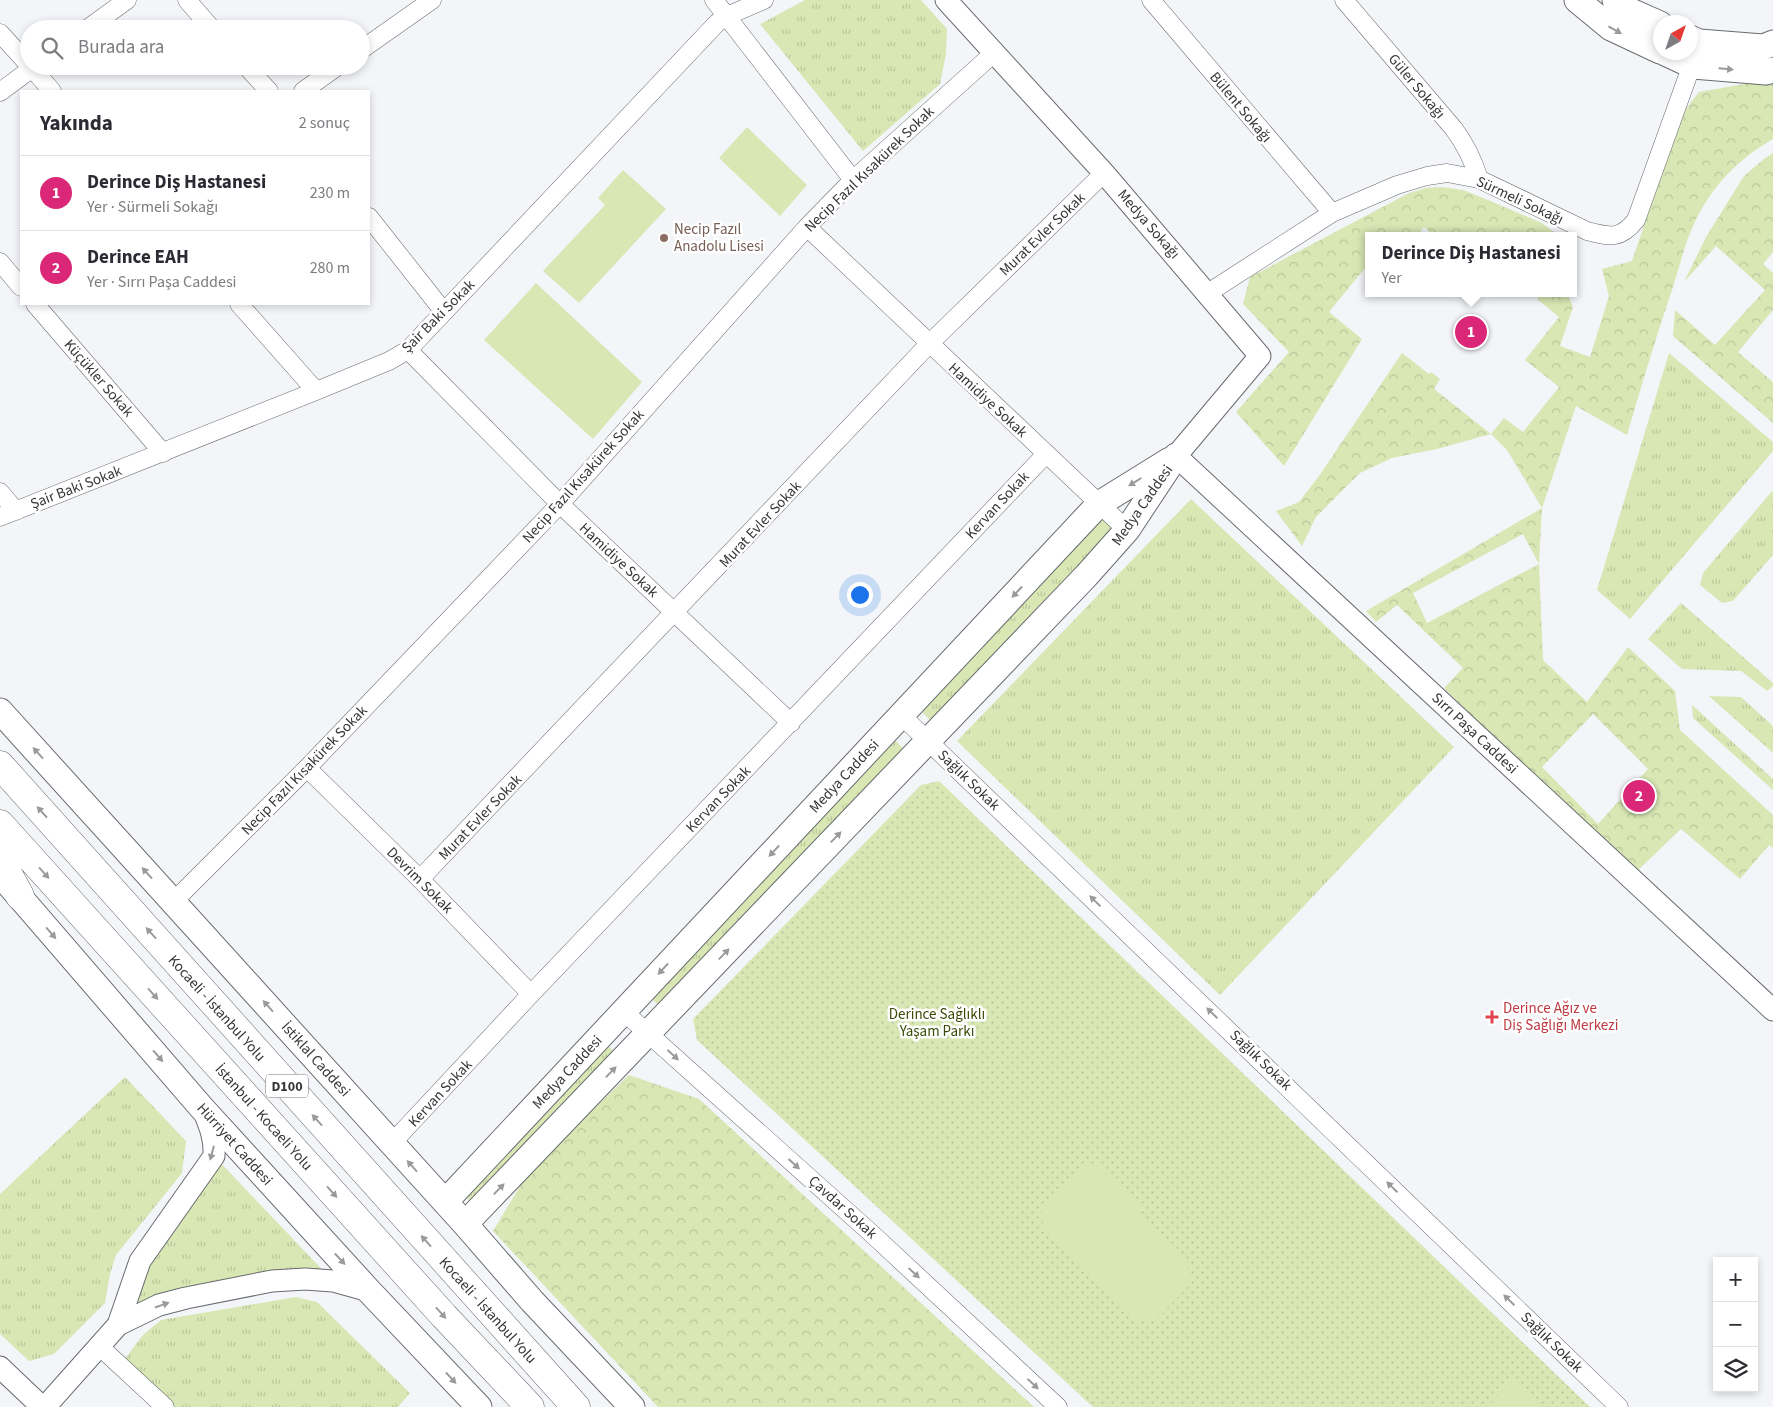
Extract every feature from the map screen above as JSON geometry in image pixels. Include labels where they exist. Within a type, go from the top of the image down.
[{"type":"highway","name":"Kocaeli - İstanbul Yolu","points":[[0,765],[576,1407]]},
{"type":"highway","name":"İstanbul - Kocaeli Yolu","points":[[0,824],[444,1316],[530,1407]]},
{"type":"highway","points":[[0,859],[20,896]]},
{"type":"main road","points":[[1576,0],[1611,28],[1653,48]]},
{"type":"main road","points":[[1615,0],[1624,8],[1653,21]]},
{"type":"main road","points":[[1698,40],[1763,47],[1773,43]]},
{"type":"main road","points":[[1679,60],[1692,66],[1766,72],[1773,70]]},
{"type":"main road","name":"Medya Caddesi","points":[[444,1202],[1099,504],[1176,456]]},
{"type":"main road","name":"Medya Caddesi","points":[[465,1224],[1086,576],[1127,530],[1176,456]]},
{"type":"main road","name":"İstiklal Caddesi","points":[[0,711],[465,1224],[532,1301],[632,1407]]},
{"type":"main road","name":"Hürriyet Caddesi","points":[[0,875],[201,1107],[369,1291],[479,1407]]},
{"type":"street","points":[[100,20],[128,0]]},
{"type":"street","points":[[187,0],[204,20]]},
{"type":"street","points":[[370,44],[432,0]]},
{"type":"street","points":[[714,0],[853,180]]},
{"type":"street","name":"Şair Baki Sokak","points":[[8,514],[316,391],[389,361],[408,350],[716,23],[727,16],[764,0]]},
{"type":"street","name":"Medya Sokağı","points":[[946,0],[1104,173],[1260,356],[1176,456]]},
{"type":"street","name":"Bülent Sokağı","points":[[1151,0],[1332,213]]},
{"type":"street","name":"Güler Sokağı","points":[[1344,0],[1454,129],[1467,148],[1479,179]]},
{"type":"street","points":[[0,32],[20,54]]},
{"type":"street","name":"Necip Fazıl Kısakürek Sokak","points":[[173,902],[307,768],[560,504],[807,227],[853,180],[995,52]]},
{"type":"street","name":"Sürmeli Sokağı","points":[[1208,293],[1332,213],[1397,185],[1427,176],[1447,173],[1479,179],[1587,231],[1617,236],[1628,230],[1636,220],[1693,60]]},
{"type":"street","points":[[0,92],[20,75]]},
{"type":"street","points":[[39,75],[51,90]]},
{"type":"street","points":[[254,75],[267,90]]},
{"type":"street","points":[[304,90],[325,75]]},
{"type":"street","name":"Murat Evler Sokak","points":[[420,879],[929,344],[1104,173]]},
{"type":"street","points":[[370,218],[444,312]]},
{"type":"street","name":"Hamidiye Sokak","points":[[807,227],[1127,530]]},
{"type":"street","points":[[0,262],[20,286]]},
{"type":"street","name":"Küçükler Sokak","points":[[37,305],[163,453]]},
{"type":"street","points":[[240,305],[316,391]]},
{"type":"street","name":"Hamidiye Sokak","points":[[408,350],[560,504],[791,723]]},
{"type":"street","name":"Kervan Sokak","points":[[391,1144],[531,994],[1046,454]]},
{"type":"street","name":"Sırrı Paşa Caddesi","points":[[1176,456],[1773,1010]]},
{"type":"street","points":[[0,492],[8,514]]},
{"type":"street","name":"Sağlık Sokak","points":[[901,715],[1619,1407]]},
{"type":"street","name":"Devrim Sokak","points":[[307,768],[420,879],[531,994]]},
{"type":"street","name":"Çavdar Sokak","points":[[623,1011],[871,1233],[1058,1407]]},
{"type":"street","points":[[0,1367],[43,1407],[118,1325],[140,1262],[214,1156],[213,1134],[201,1107]]},
{"type":"street","points":[[118,1325],[177,1300],[272,1281],[305,1279],[333,1282],[369,1291]]},
{"type":"street","points":[[99,1346],[164,1407]]},
{"type":"green space","points":[[805,0],[921,0],[947,29],[946,54],[940,84],[863,151],[760,24]]},
{"type":"green space","points":[[1773,79],[1773,139],[1737,165],[1717,186],[1708,198],[1690,232],[1627,435],[1576,406],[1542,508],[1507,450],[1491,434],[1504,418],[1523,432],[1559,387],[1525,360],[1559,317],[1537,299],[1538,297],[1569,297],[1573,307],[1560,346],[1590,357],[1609,296],[1602,269],[1632,261],[1682,114],[1699,92]]},
{"type":"green space","points":[[747,127],[807,185],[780,216],[719,158]]},
{"type":"green space","points":[[1773,153],[1773,252],[1763,264],[1773,273],[1773,310],[1738,352],[1773,382],[1773,423],[1673,336],[1675,310],[1715,345],[1765,290],[1716,246],[1684,282],[1706,237],[1744,176]]},
{"type":"green space","points":[[623,170],[666,209],[579,303],[543,271],[605,205],[598,198]]},
{"type":"green space","points":[[1442,187],[1463,190],[1542,223],[1554,232],[1430,232],[1424,227],[1420,232],[1365,232],[1365,268],[1329,312],[1362,339],[1284,466],[1236,412],[1289,352],[1243,304],[1250,277],[1409,193],[1426,188]]},
{"type":"green space","points":[[536,283],[642,382],[593,439],[484,340]]},
{"type":"green space","points":[[1402,353],[1429,374],[1431,372],[1440,379],[1434,389],[1491,434],[1437,449],[1392,458],[1360,473],[1316,517],[1302,546],[1276,511],[1299,502],[1319,476]]},
{"type":"green space","points":[[1669,353],[1773,442],[1773,451],[1630,619],[1597,590]]},
{"type":"green space","points":[[1773,490],[1773,555],[1733,601],[1722,603],[1700,585],[1703,573]]},
{"type":"green space","points":[[1191,499],[1454,747],[1220,995],[957,741]]},
{"type":"green space","points":[[1542,508],[1539,564],[1543,660],[1587,702],[1628,647],[1675,691],[1680,730],[1773,815],[1773,848],[1769,845],[1740,879],[1681,829],[1634,874],[1444,688],[1463,668],[1397,605],[1376,622],[1366,611]],"holes":[[[1523,534],[1539,564],[1427,623],[1413,593]],[[1593,714],[1648,769],[1598,824],[1542,767]]]},
{"type":"green space","points":[[1100,515],[1116,530],[932,722],[919,709]]},
{"type":"green space","points":[[1681,603],[1773,683],[1773,686],[1767,691],[1741,671],[1682,669],[1648,639]]},
{"type":"green space","points":[[1709,696],[1741,697],[1773,726],[1773,753]]},
{"type":"green space","points":[[1692,705],[1773,779],[1773,790],[1693,718]]},
{"type":"green space","points":[[892,737],[907,752],[662,1008],[648,996]]},
{"type":"green space","name":"Derince Sağlıklı Yaşam Parkı","points":[[939,781],[1590,1407],[1093,1407],[697,1040],[693,1019],[921,785]]},
{"type":"green space","points":[[602,1041],[619,1055],[476,1207],[462,1193]]},
{"type":"green space","points":[[629,1075],[699,1099],[1034,1407],[658,1407],[493,1231],[531,1168]]},
{"type":"green space","points":[[125,1077],[186,1141],[182,1173],[116,1255],[110,1274],[105,1303],[54,1354],[29,1361],[0,1334],[0,1194]]},
{"type":"green space","points":[[214,1156],[333,1281],[305,1279],[118,1325],[132,1285]]},
{"type":"green space","points":[[1101,1166],[1141,1204],[1139,1218],[1187,1264],[1192,1282],[1156,1320],[1138,1321],[1043,1229],[1042,1211],[1083,1167]]},
{"type":"green space","points":[[296,1297],[317,1302],[410,1393],[398,1407],[165,1407],[120,1365],[143,1335],[161,1320]]},
{"type":"green space","points":[[1513,1380],[1541,1407],[1488,1407]]},
{"type":"place","name":"Necip Fazıl Anadolu Lisesi","points":[[664,238]]},
{"type":"place","name":"Derince Diş Hastanesi","points":[[1471,332]]},
{"type":"place","name":"Derince EAH","points":[[1639,796]]},
{"type":"place","name":"Derince Ağız ve Diş Sağlığı Merkezi","points":[[1492,1017]]}]
